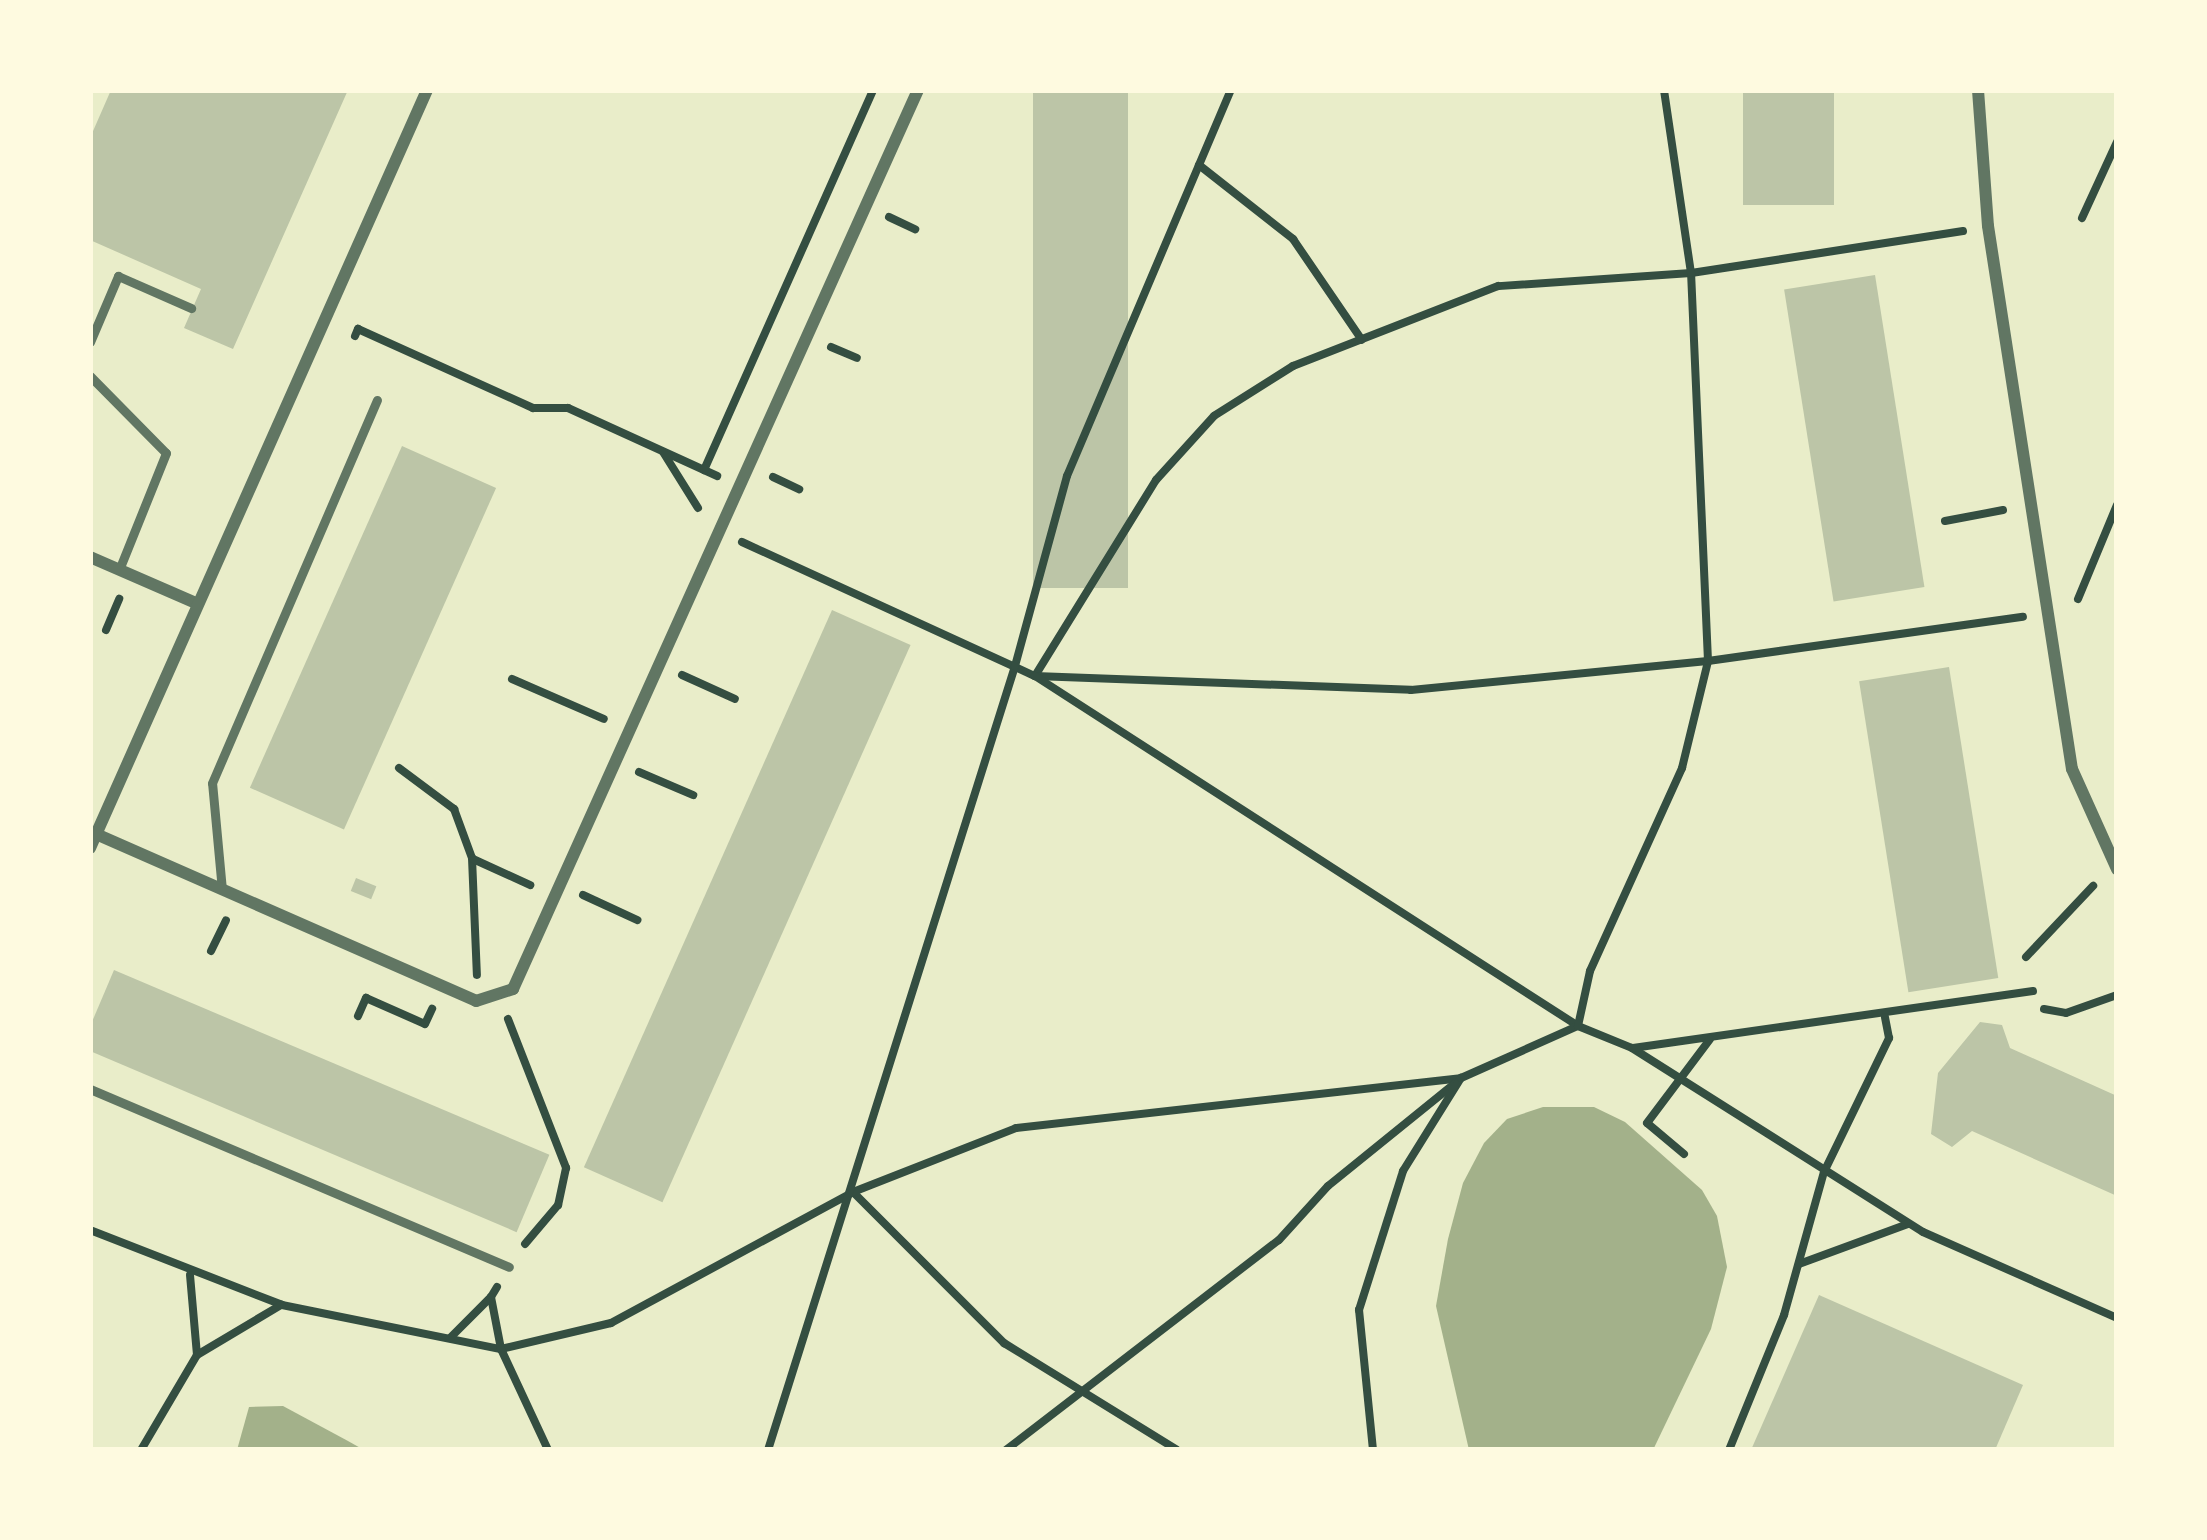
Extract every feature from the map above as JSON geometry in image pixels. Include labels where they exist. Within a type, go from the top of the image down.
[{"type":"street","points":[[90,848],[427,90]]},
{"type":"street","points":[[96,834],[476,1001],[513,989],[619,763],[917,90]]},
{"type":"street","points":[[1978,90],[1988,226],[2044,613],[2072,769],[2116,867]]},
{"type":"street","points":[[90,557],[196,603]]},
{"type":"lane","points":[[90,342],[118,276],[190,308]]},
{"type":"lane","points":[[90,376],[166,453],[119,570]]},
{"type":"lane","points":[[221,890],[212,783],[377,400]]},
{"type":"lane","points":[[90,1089],[509,1267]]},
{"type":"path","points":[[704,470],[873,90]]},
{"type":"path","points":[[768,1450],[1015,666],[1067,476],[1231,90]]},
{"type":"path","points":[[1578,1026],[1590,971],[1676,786],[1708,662],[1691,273],[1664,90]]},
{"type":"path","points":[[2082,218],[2117,142]]},
{"type":"path","points":[[1199,165],[1293,238],[1362,340]]},
{"type":"path","points":[[1035,676],[1156,480],[1214,416],[1293,366],[1498,286],[1691,273],[1952,233]]},
{"type":"path","points":[[350,348],[358,329],[533,408],[568,407],[742,487]]},
{"type":"path","points":[[663,452],[721,533],[1035,676],[1578,1026],[1632,1048],[1824,1172],[1910,1223],[2117,1318]]},
{"type":"path","points":[[2078,598],[2117,505]]},
{"type":"path","points":[[1945,521],[1985,513]]},
{"type":"path","points":[[1035,676],[1411,689],[1708,662],[2044,613]]},
{"type":"path","points":[[662,667],[735,699]]},
{"type":"path","points":[[512,679],[595,715]]},
{"type":"path","points":[[619,763],[693,795]]},
{"type":"path","points":[[399,768],[454,809],[472,859],[476,1001]]},
{"type":"path","points":[[472,859],[637,920]]},
{"type":"path","points":[[2026,957],[2116,867]]},
{"type":"path","points":[[358,1016],[366,998],[425,1024],[442,986]]},
{"type":"path","points":[[1632,1048],[1885,1018],[2032,991]]},
{"type":"path","points":[[2044,1009],[2066,1013],[2117,995]]},
{"type":"path","points":[[448,1339],[491,1297],[558,1205],[566,1168],[497,996]]},
{"type":"path","points":[[1729,1450],[1799,1264],[1824,1172],[1888,1038],[1885,1018]]},
{"type":"path","points":[[1006,1450],[1279,1240],[1328,1186],[1461,1078],[1578,1026]]},
{"type":"path","points":[[1684,1154],[1647,1124],[1711,1038]]},
{"type":"path","points":[[90,1230],[190,1275],[282,1305],[501,1349],[611,1323],[853,1192],[1016,1127],[1461,1078]]},
{"type":"path","points":[[1373,1450],[1359,1310],[1403,1171],[1461,1078]]},
{"type":"path","points":[[853,1192],[1004,1343],[1075,1393],[1177,1450]]},
{"type":"path","points":[[1799,1264],[1910,1223]]},
{"type":"path","points":[[190,1275],[196,1355]]},
{"type":"path","points":[[491,1297],[501,1349],[548,1450]]},
{"type":"path","points":[[141,1450],[196,1355],[282,1305]]},
{"type":"shaded area","points":[[1543,1107],[1594,1107],[1625,1122],[1702,1190],[1717,1216],[1727,1267],[1711,1329],[1653,1450],[1469,1450],[1436,1306],[1448,1239],[1463,1183],[1484,1143],[1507,1119]]},
{"type":"shaded area","points":[[283,1406],[364,1450],[237,1450],[249,1407]]},
{"type":"building","points":[[111,90],[348,90],[233,349],[184,328],[201,289],[90,240],[90,138]]},
{"type":"building","points":[[1033,90],[1128,90],[1128,588],[1033,588]]},
{"type":"building","points":[[1743,90],[1834,90],[1834,205],[1743,205]]},
{"type":"building","points":[[1875,275],[1924,587],[1834,602],[1784,289]]},
{"type":"building","points":[[402,446],[496,488],[344,830],[250,788]]},
{"type":"building","points":[[832,610],[911,645],[662,1202],[584,1167]]},
{"type":"building","points":[[1949,667],[1998,978],[1908,992],[1859,681]]},
{"type":"building","points":[[356,878],[376,886],[371,899],[351,891]]},
{"type":"building","points":[[114,970],[549,1155],[517,1232],[90,1051],[90,1027]]},
{"type":"building","points":[[1980,1022],[2002,1025],[2010,1048],[2117,1096],[2117,1196],[1972,1131],[1952,1147],[1931,1134],[1938,1073]]},
{"type":"building","points":[[1819,1295],[2023,1385],[1995,1450],[1751,1450]]}]
